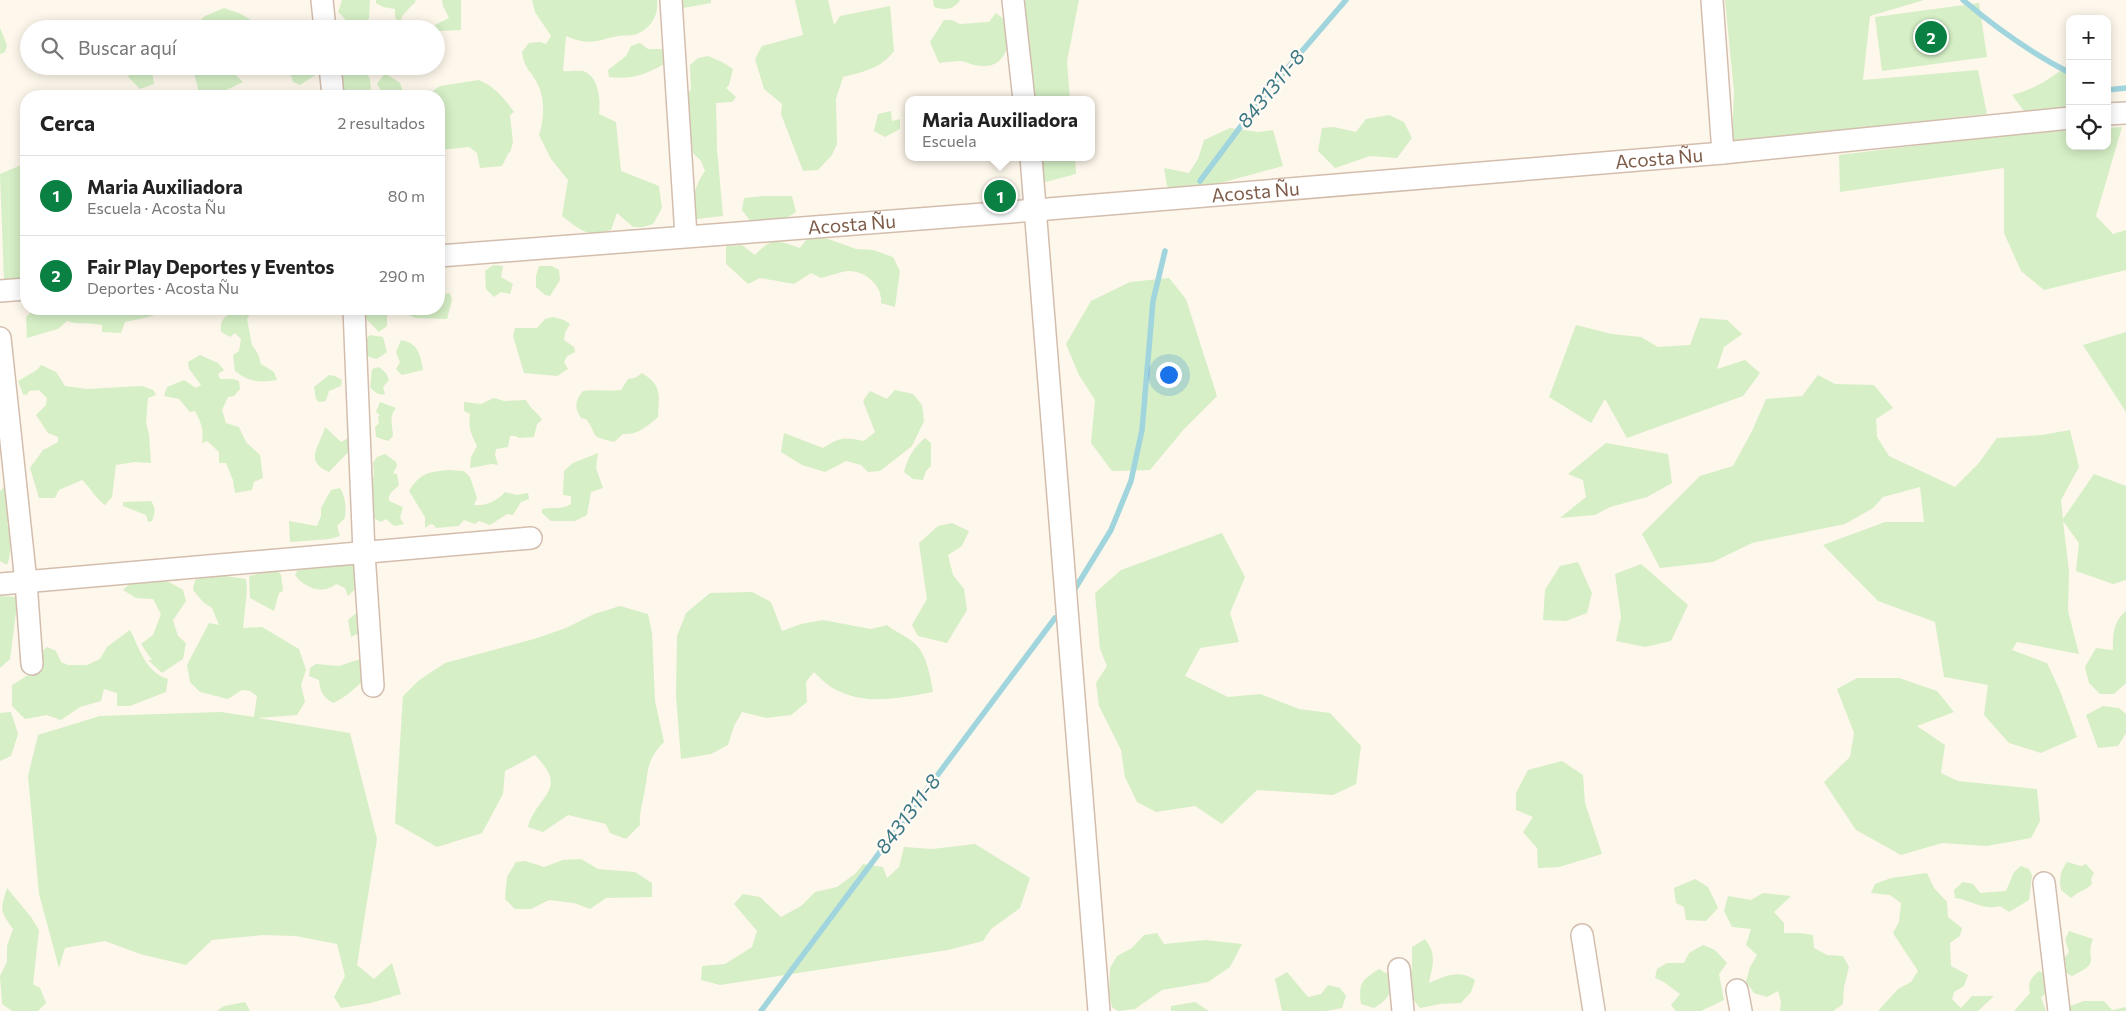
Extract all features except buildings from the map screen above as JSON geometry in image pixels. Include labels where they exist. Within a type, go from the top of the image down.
[{"type":"street","points":[[322,0],[324,20]]},
{"type":"street","points":[[671,0],[686,236]]},
{"type":"street","points":[[1013,0],[1024,96]]},
{"type":"street","points":[[1712,0],[1723,153]]},
{"type":"street","points":[[331,75],[332,90]]},
{"type":"street","points":[[2111,114],[2126,113]]},
{"type":"street","name":"Acosta Ñu","points":[[445,256],[1036,210],[1723,153],[2066,118]]},
{"type":"street","points":[[1030,161],[1036,210],[1099,1011]]},
{"type":"street","points":[[0,291],[20,289]]},
{"type":"street","points":[[354,315],[364,553],[373,686]]},
{"type":"street","points":[[0,338],[26,582],[32,664]]},
{"type":"street","points":[[0,584],[531,538]]},
{"type":"street","points":[[2044,883],[2059,1011]]},
{"type":"street","points":[[1582,935],[1594,1011]]},
{"type":"street","points":[[1399,968],[1404,1011]]},
{"type":"street","points":[[1737,990],[1741,1011]]},
{"type":"green space","points":[[342,0],[370,0],[368,20],[345,20],[338,12]]},
{"type":"green space","points":[[376,0],[416,1],[402,16],[401,20],[397,20],[395,17],[395,9],[383,7],[376,3]]},
{"type":"green space","points":[[442,0],[461,0],[461,30],[445,31],[445,20],[449,18]]},
{"type":"green space","points":[[532,0],[657,0],[657,11],[653,20],[650,25],[637,34],[592,42],[566,36],[563,71],[583,71],[593,78],[596,83],[600,102],[599,114],[616,122],[621,171],[659,186],[662,208],[653,224],[633,227],[617,213],[611,230],[589,233],[579,229],[562,216],[568,180],[551,159],[539,135],[543,117],[541,93],[537,82],[525,63],[522,52],[529,43],[540,42],[546,44],[551,36],[535,12]]},
{"type":"green space","points":[[671,0],[711,0],[711,3],[672,10]]},
{"type":"green space","points":[[795,0],[828,0],[834,25],[840,16],[890,6],[894,51],[884,62],[865,71],[843,77],[836,99],[837,144],[832,155],[818,170],[803,171],[781,114],[782,104],[764,89],[755,59],[762,46],[803,35]]},
{"type":"green space","points":[[933,0],[960,0],[952,7],[942,9],[934,7]]},
{"type":"green space","points":[[1013,0],[1079,0],[1067,61],[1070,96],[1024,96]]},
{"type":"green space","points":[[1725,0],[1924,0],[1870,16],[1863,80],[1978,70],[1987,114],[1732,142],[1734,92]]},
{"type":"green space","points":[[1979,3],[1987,57],[1882,71],[1875,17]]},
{"type":"green space","points":[[224,8],[251,20],[201,20],[205,16]]},
{"type":"green space","points":[[996,13],[1005,20],[1012,32],[1008,47],[997,63],[983,66],[962,61],[939,63],[930,42],[944,20],[952,20],[960,24],[989,22]]},
{"type":"green space","points":[[0,28],[7,45],[5,52],[0,54]]},
{"type":"green space","points":[[640,43],[648,49],[667,49],[671,61],[648,72],[634,76],[609,77],[608,70],[626,56],[631,46]]},
{"type":"green space","points":[[708,56],[733,69],[729,85],[726,88],[736,97],[732,102],[716,103],[717,149],[723,216],[697,219],[694,205],[695,194],[698,183],[705,171],[701,161],[693,153],[689,120],[682,104],[691,89],[690,65],[698,58]]},
{"type":"green space","points":[[2066,66],[2066,114],[2027,115],[2012,95],[2028,90]]},
{"type":"green space","points":[[129,75],[153,75],[154,84],[140,89],[128,77]]},
{"type":"green space","points":[[194,75],[236,75],[243,82],[226,90],[198,90]]},
{"type":"green space","points":[[291,75],[315,75],[300,85],[293,82]]},
{"type":"green space","points":[[368,75],[371,90],[344,90],[340,76]]},
{"type":"green space","points":[[384,75],[388,75],[400,83],[402,90],[380,90],[377,84]]},
{"type":"green space","points":[[479,80],[499,93],[507,102],[514,112],[510,115],[513,142],[510,153],[502,166],[480,168],[477,153],[469,147],[445,149],[445,90],[434,90],[440,86]]},
{"type":"green space","points":[[891,111],[892,121],[900,119],[900,129],[885,137],[874,131],[878,114]]},
{"type":"green space","points":[[1389,115],[1404,122],[1412,138],[1397,158],[1370,156],[1335,168],[1318,151],[1322,128],[1334,127],[1356,132],[1366,119]]},
{"type":"green space","points":[[2122,127],[2096,216],[2113,234],[2126,230],[2126,270],[2044,290],[2021,271],[2004,233],[2004,168],[1840,192],[1839,155],[1987,137],[2066,130],[2066,150],[2111,150],[2111,128]]},
{"type":"green space","points":[[1230,128],[1258,132],[1273,130],[1283,166],[1220,183],[1183,198],[1167,186],[1164,168],[1189,173],[1198,159],[1204,140]]},
{"type":"green space","points":[[1031,161],[1075,161],[1076,174],[1034,185]]},
{"type":"green space","points":[[20,166],[20,278],[4,280],[0,174]]},
{"type":"green space","points":[[792,196],[796,212],[783,220],[751,222],[742,210],[744,198]]},
{"type":"green space","points":[[820,236],[856,249],[873,250],[893,257],[900,271],[895,307],[881,303],[879,291],[872,280],[854,271],[821,278],[811,273],[794,284],[760,278],[748,284],[726,264],[726,246],[742,245],[755,255],[771,243],[781,242],[800,248],[806,240]]},
{"type":"green space","points":[[493,265],[503,266],[501,277],[513,284],[510,294],[501,292],[494,297],[486,289],[485,271]]},
{"type":"green space","points":[[539,266],[552,266],[559,270],[560,280],[550,296],[545,295],[536,287],[536,276]]},
{"type":"green space","points":[[1169,278],[1186,299],[1217,396],[1184,429],[1150,470],[1112,471],[1091,443],[1095,400],[1079,375],[1066,344],[1091,301],[1130,282]]},
{"type":"green space","points":[[450,293],[452,300],[447,319],[415,318],[408,315],[445,315],[445,294]]},
{"type":"green space","points":[[28,315],[156,315],[125,322],[121,333],[102,332],[102,325],[67,321],[58,329],[27,338],[26,317]]},
{"type":"green space","points":[[228,315],[249,315],[247,319],[252,345],[258,354],[261,364],[274,372],[277,380],[254,381],[235,371],[233,355],[239,351],[241,339],[235,333],[230,337],[221,332],[222,321]]},
{"type":"green space","points":[[365,315],[388,315],[387,326],[379,332],[366,319]]},
{"type":"green space","points":[[553,317],[570,324],[565,333],[564,340],[574,347],[575,352],[567,356],[564,362],[568,369],[557,376],[524,373],[513,336],[515,328],[537,328],[545,319]]},
{"type":"green space","points":[[1700,318],[1727,320],[1742,334],[1724,347],[1717,369],[1745,360],[1760,373],[1743,396],[1627,438],[1605,399],[1591,423],[1549,397],[1576,325],[1612,334],[1641,337],[1658,347],[1690,345]]},
{"type":"green space","points":[[2126,332],[2126,412],[2083,345]]},
{"type":"green space","points":[[370,335],[383,337],[387,352],[377,359],[369,357],[362,351],[363,342]]},
{"type":"green space","points":[[401,340],[407,341],[415,347],[421,359],[423,370],[402,375],[396,369],[400,362],[396,352]]},
{"type":"green space","points":[[200,355],[218,363],[224,370],[218,374],[220,379],[239,381],[240,389],[234,396],[228,397],[222,410],[226,423],[239,427],[246,442],[260,455],[263,478],[254,482],[252,490],[235,493],[233,480],[226,463],[219,463],[219,452],[207,441],[202,443],[202,426],[195,411],[190,412],[179,399],[164,396],[167,387],[184,380],[196,388],[201,385],[189,369],[188,362]]},
{"type":"green space","points":[[41,365],[56,372],[65,386],[87,389],[142,386],[153,390],[156,395],[148,398],[146,423],[149,434],[151,463],[135,462],[116,465],[112,497],[105,505],[82,480],[59,490],[55,498],[39,498],[30,468],[43,450],[58,442],[58,437],[48,433],[36,415],[46,405],[47,398],[39,390],[29,391],[27,395],[23,394],[18,381],[37,370]]},
{"type":"green space","points":[[379,367],[386,373],[389,380],[383,387],[385,394],[377,393],[370,387],[372,369]]},
{"type":"green space","points":[[642,373],[654,382],[657,387],[659,397],[658,417],[642,430],[623,434],[614,442],[595,435],[586,419],[581,418],[577,411],[576,404],[583,391],[621,390],[628,379],[635,378]]},
{"type":"green space","points":[[329,375],[342,380],[341,386],[329,391],[326,401],[319,402],[316,399],[314,387]]},
{"type":"green space","points":[[1818,375],[1835,384],[1874,385],[1893,408],[1876,419],[1877,437],[1889,456],[1955,487],[1978,464],[1997,438],[2042,435],[2070,430],[2079,467],[2061,500],[2063,519],[2094,474],[2126,486],[2126,580],[2113,584],[2076,571],[2079,543],[2063,521],[2069,571],[2068,611],[2079,654],[2017,642],[2012,650],[2047,663],[2060,691],[2077,737],[2041,753],[2009,743],[1984,715],[1988,685],[1944,677],[1935,622],[1878,601],[1823,545],[1885,522],[1924,522],[1920,487],[1883,497],[1873,508],[1845,524],[1752,543],[1713,562],[1660,568],[1642,534],[1700,476],[1733,466],[1752,431],[1766,399],[1802,396]]},
{"type":"green space","points":[[895,390],[913,394],[922,405],[924,421],[912,446],[880,471],[868,472],[861,465],[846,461],[825,472],[802,465],[781,452],[784,433],[823,448],[842,439],[864,441],[875,432],[863,401],[870,391],[887,399]]},
{"type":"green space","points":[[494,398],[504,401],[526,400],[542,420],[537,424],[534,437],[519,438],[510,436],[508,447],[496,449],[495,455],[498,465],[491,464],[470,468],[471,457],[477,446],[470,431],[470,414],[464,411],[464,402],[481,404]]},
{"type":"green space","points":[[380,402],[396,408],[392,418],[393,436],[388,441],[376,437],[375,427],[379,423],[378,417],[380,415],[376,412]]},
{"type":"green space","points":[[325,427],[341,442],[350,437],[353,447],[329,472],[321,468],[315,458],[315,452]]},
{"type":"green space","points":[[925,438],[931,443],[931,466],[926,471],[923,480],[913,479],[904,472],[909,457],[917,445]]},
{"type":"green space","points":[[1606,443],[1668,454],[1672,483],[1647,497],[1610,507],[1595,515],[1560,518],[1586,497],[1583,480],[1568,474]]},
{"type":"green space","points":[[598,453],[596,468],[603,488],[591,492],[587,515],[575,521],[551,521],[542,513],[542,509],[561,508],[571,504],[571,496],[563,495],[564,471],[573,463]]},
{"type":"green space","points":[[385,454],[396,462],[397,466],[393,473],[397,474],[399,485],[390,494],[389,501],[403,507],[400,518],[404,524],[394,526],[386,519],[381,522],[375,519],[370,513],[370,486],[374,476],[373,463],[377,457]]},
{"type":"green space","points":[[449,470],[464,471],[470,477],[477,498],[474,505],[483,505],[491,502],[505,492],[517,495],[528,493],[529,499],[521,502],[513,515],[507,514],[490,525],[479,521],[475,524],[464,520],[459,526],[436,528],[430,524],[425,528],[425,517],[409,491],[417,480],[425,474]]},
{"type":"green space","points":[[5,486],[13,517],[7,523],[10,555],[7,565],[0,561],[0,491]]},
{"type":"green space","points":[[340,488],[344,499],[345,518],[337,526],[340,536],[330,539],[290,542],[289,521],[317,526],[321,516],[321,508],[331,490]]},
{"type":"green space","points":[[151,501],[154,506],[154,513],[152,521],[148,522],[146,515],[123,506],[123,502]]},
{"type":"green space","points":[[952,523],[969,531],[962,546],[948,555],[953,575],[964,589],[967,610],[947,643],[918,636],[912,625],[927,599],[919,543],[938,526]]},
{"type":"green space","points":[[1222,533],[1245,577],[1230,613],[1239,642],[1200,648],[1185,676],[1228,697],[1260,694],[1299,709],[1330,713],[1361,746],[1356,784],[1333,795],[1257,790],[1222,824],[1195,806],[1156,812],[1137,802],[1125,777],[1121,750],[1099,706],[1096,683],[1107,666],[1100,649],[1095,593],[1121,570]]},
{"type":"green space","points":[[322,547],[357,565],[357,587],[348,596],[345,588],[336,584],[325,589],[314,588],[303,583],[295,575],[300,565]]},
{"type":"green space","points":[[1578,562],[1592,593],[1587,613],[1566,621],[1543,620],[1545,590],[1560,566]]},
{"type":"green space","points":[[1641,564],[1688,605],[1671,641],[1645,647],[1616,641],[1621,617],[1615,574]]},
{"type":"green space","points":[[274,566],[281,575],[283,591],[279,593],[274,611],[250,598],[249,576]]},
{"type":"green space","points":[[213,572],[246,579],[247,589],[243,628],[262,627],[299,649],[306,670],[301,685],[305,702],[297,715],[258,718],[350,733],[377,839],[357,965],[374,979],[392,963],[401,994],[371,1003],[341,1008],[334,997],[345,976],[337,944],[296,936],[263,935],[212,940],[186,965],[140,954],[105,941],[65,948],[59,968],[39,894],[28,776],[38,735],[100,716],[221,712],[254,717],[257,696],[250,691],[242,690],[228,699],[200,692],[190,682],[187,665],[209,623],[219,625],[212,608],[203,602],[193,590],[195,580]]},
{"type":"green space","points":[[140,574],[171,583],[183,590],[186,601],[173,620],[178,636],[186,643],[183,659],[162,673],[148,660],[152,660],[141,644],[153,635],[161,614],[153,599],[136,598],[123,590]]},
{"type":"green space","points":[[752,592],[771,602],[782,631],[801,624],[823,620],[871,629],[887,625],[918,646],[925,658],[933,692],[882,699],[856,697],[831,687],[814,672],[806,682],[807,702],[791,715],[766,718],[742,712],[734,726],[728,745],[711,754],[681,759],[676,696],[677,636],[686,613],[710,593]]},
{"type":"green space","points":[[0,596],[18,597],[10,659],[0,668]]},
{"type":"green space","points":[[620,606],[648,614],[652,633],[655,701],[664,742],[654,754],[650,764],[640,825],[626,839],[610,833],[606,824],[568,815],[543,832],[528,827],[532,816],[551,785],[550,777],[545,767],[535,755],[505,771],[503,794],[482,833],[437,847],[395,823],[403,696],[418,681],[445,663],[534,639],[566,628],[594,614]]},
{"type":"green space","points":[[2126,611],[2126,683],[2114,694],[2100,694],[2089,683],[2085,667],[2096,648],[2113,650],[2116,624]]},
{"type":"green space","points":[[355,614],[363,616],[363,631],[351,637],[348,620]]},
{"type":"green space","points":[[130,630],[144,659],[160,676],[168,679],[166,692],[130,706],[117,706],[117,693],[104,689],[101,701],[80,707],[61,720],[47,715],[25,719],[12,706],[12,685],[33,672],[39,654],[47,647],[56,651],[61,662],[68,665],[87,665],[100,659],[107,647]]},
{"type":"green space","points":[[363,658],[366,679],[333,703],[323,694],[319,680],[309,676],[310,668],[316,664],[339,666]]},
{"type":"green space","points":[[1857,678],[1899,678],[1937,691],[1954,712],[1917,726],[1945,745],[1941,773],[1958,781],[2037,789],[2040,821],[2031,838],[1987,846],[1942,843],[1901,855],[1856,830],[1824,782],[1850,757],[1854,733],[1837,689]]},
{"type":"green space","points":[[2103,706],[2119,708],[2126,714],[2126,733],[2118,746],[2098,748],[2086,715]]},
{"type":"green space","points":[[11,712],[18,734],[11,756],[0,761],[0,713]]},
{"type":"green space","points":[[1562,761],[1583,775],[1585,803],[1602,854],[1559,867],[1538,868],[1537,848],[1523,832],[1533,817],[1516,810],[1516,793],[1528,770]]},
{"type":"green space","points":[[975,844],[1030,878],[1020,908],[991,929],[983,941],[948,950],[720,985],[701,980],[702,966],[725,964],[752,947],[757,931],[734,904],[743,894],[760,897],[781,917],[801,906],[815,892],[837,887],[856,873],[863,864],[883,867],[887,878],[899,867],[904,847],[932,849]]},
{"type":"green space","points":[[581,859],[598,869],[635,872],[652,883],[652,897],[606,898],[590,909],[574,903],[549,900],[531,909],[515,909],[505,899],[507,877],[516,862],[525,861],[544,867],[563,860]]},
{"type":"green space","points":[[2067,862],[2081,866],[2086,864],[2094,873],[2091,879],[2092,884],[2071,898],[2061,890],[2060,886],[2061,872]]},
{"type":"green space","points":[[2021,866],[2029,869],[2032,875],[2029,900],[2009,912],[2000,906],[1988,907],[1955,898],[1954,890],[1963,882],[1973,884],[1980,893],[2006,891],[2014,872]]},
{"type":"green space","points":[[1927,873],[1934,888],[1947,902],[1948,917],[1962,928],[1960,936],[1950,943],[1951,966],[1968,975],[1964,986],[1954,992],[1952,999],[1961,1008],[1972,996],[1994,996],[1978,1011],[1878,1011],[1898,989],[1911,982],[1918,971],[1893,933],[1899,922],[1901,903],[1890,895],[1871,893],[1875,884],[1891,878]]},
{"type":"green space","points":[[1695,879],[1708,887],[1718,908],[1706,921],[1686,920],[1684,907],[1676,903],[1674,888]]},
{"type":"green space","points":[[7,888],[31,917],[39,930],[33,984],[40,988],[46,1003],[38,1011],[12,1011],[2,1004],[0,976],[7,962],[7,946],[13,929],[2,910]]},
{"type":"green space","points":[[1763,893],[1791,896],[1774,912],[1784,923],[1784,933],[1813,935],[1814,948],[1827,955],[1843,956],[1849,967],[1844,987],[1843,1004],[1833,1011],[1780,1011],[1781,1002],[1778,991],[1767,997],[1754,993],[1746,982],[1750,967],[1757,955],[1746,945],[1751,929],[1732,927],[1724,911],[1728,896],[1751,900]]},
{"type":"green space","points":[[2069,931],[2093,939],[2090,952],[2091,960],[2088,967],[2072,976],[2062,971],[2064,958],[2069,952],[2065,940]]},
{"type":"green space","points":[[1157,933],[1164,944],[1206,940],[1242,944],[1230,967],[1208,982],[1162,990],[1135,1009],[1118,1011],[1112,1007],[1109,994],[1110,968],[1117,956],[1132,948],[1144,935]]},
{"type":"green space","points":[[1425,939],[1433,955],[1429,983],[1446,976],[1458,974],[1475,980],[1471,992],[1461,1003],[1440,1004],[1420,1008],[1409,994],[1408,984],[1412,967],[1412,947]]},
{"type":"green space","points":[[1703,945],[1715,950],[1727,963],[1719,974],[1724,1000],[1701,1011],[1676,1011],[1671,1005],[1680,994],[1655,978],[1657,969],[1667,963],[1684,963],[1689,953]]},
{"type":"green space","points":[[1379,969],[1396,979],[1390,992],[1374,1008],[1361,1004],[1360,991],[1362,983]]},
{"type":"green space","points":[[2039,971],[2048,976],[2047,993],[2041,997],[2046,1011],[2014,1011],[2030,993],[2030,980]]},
{"type":"green space","points":[[1287,972],[1308,997],[1321,994],[1328,985],[1340,988],[1346,996],[1342,1008],[1326,1011],[1282,1011],[1275,979]]},
{"type":"green space","points":[[2084,1001],[2104,1001],[2112,1010],[2126,1007],[2126,1011],[2070,1011],[2070,1006]]},
{"type":"green space","points":[[245,1002],[250,1011],[217,1011],[224,1006]]},
{"type":"green space","points":[[1195,1002],[1209,1011],[1171,1011],[1171,1006]]},
{"type":"waterway","name":"8431311-8","points":[[1200,181],[1265,94],[1346,0]]},
{"type":"waterway","name":"8431311-8","points":[[1963,0],[2014,40],[2066,71]]},
{"type":"waterway","name":"8431311-8","points":[[2111,90],[2126,88]]},
{"type":"waterway","name":"8431311-8","points":[[1073,592],[1111,530],[1131,481],[1142,430],[1153,301],[1165,251]]},
{"type":"waterway","name":"8431311-8","points":[[761,1011],[1055,618]]},
{"type":"place","name":"Fair Play Deportes y Eventos","points":[[1931,37]]},
{"type":"place","name":"Maria Auxiliadora","points":[[1000,196]]}]
